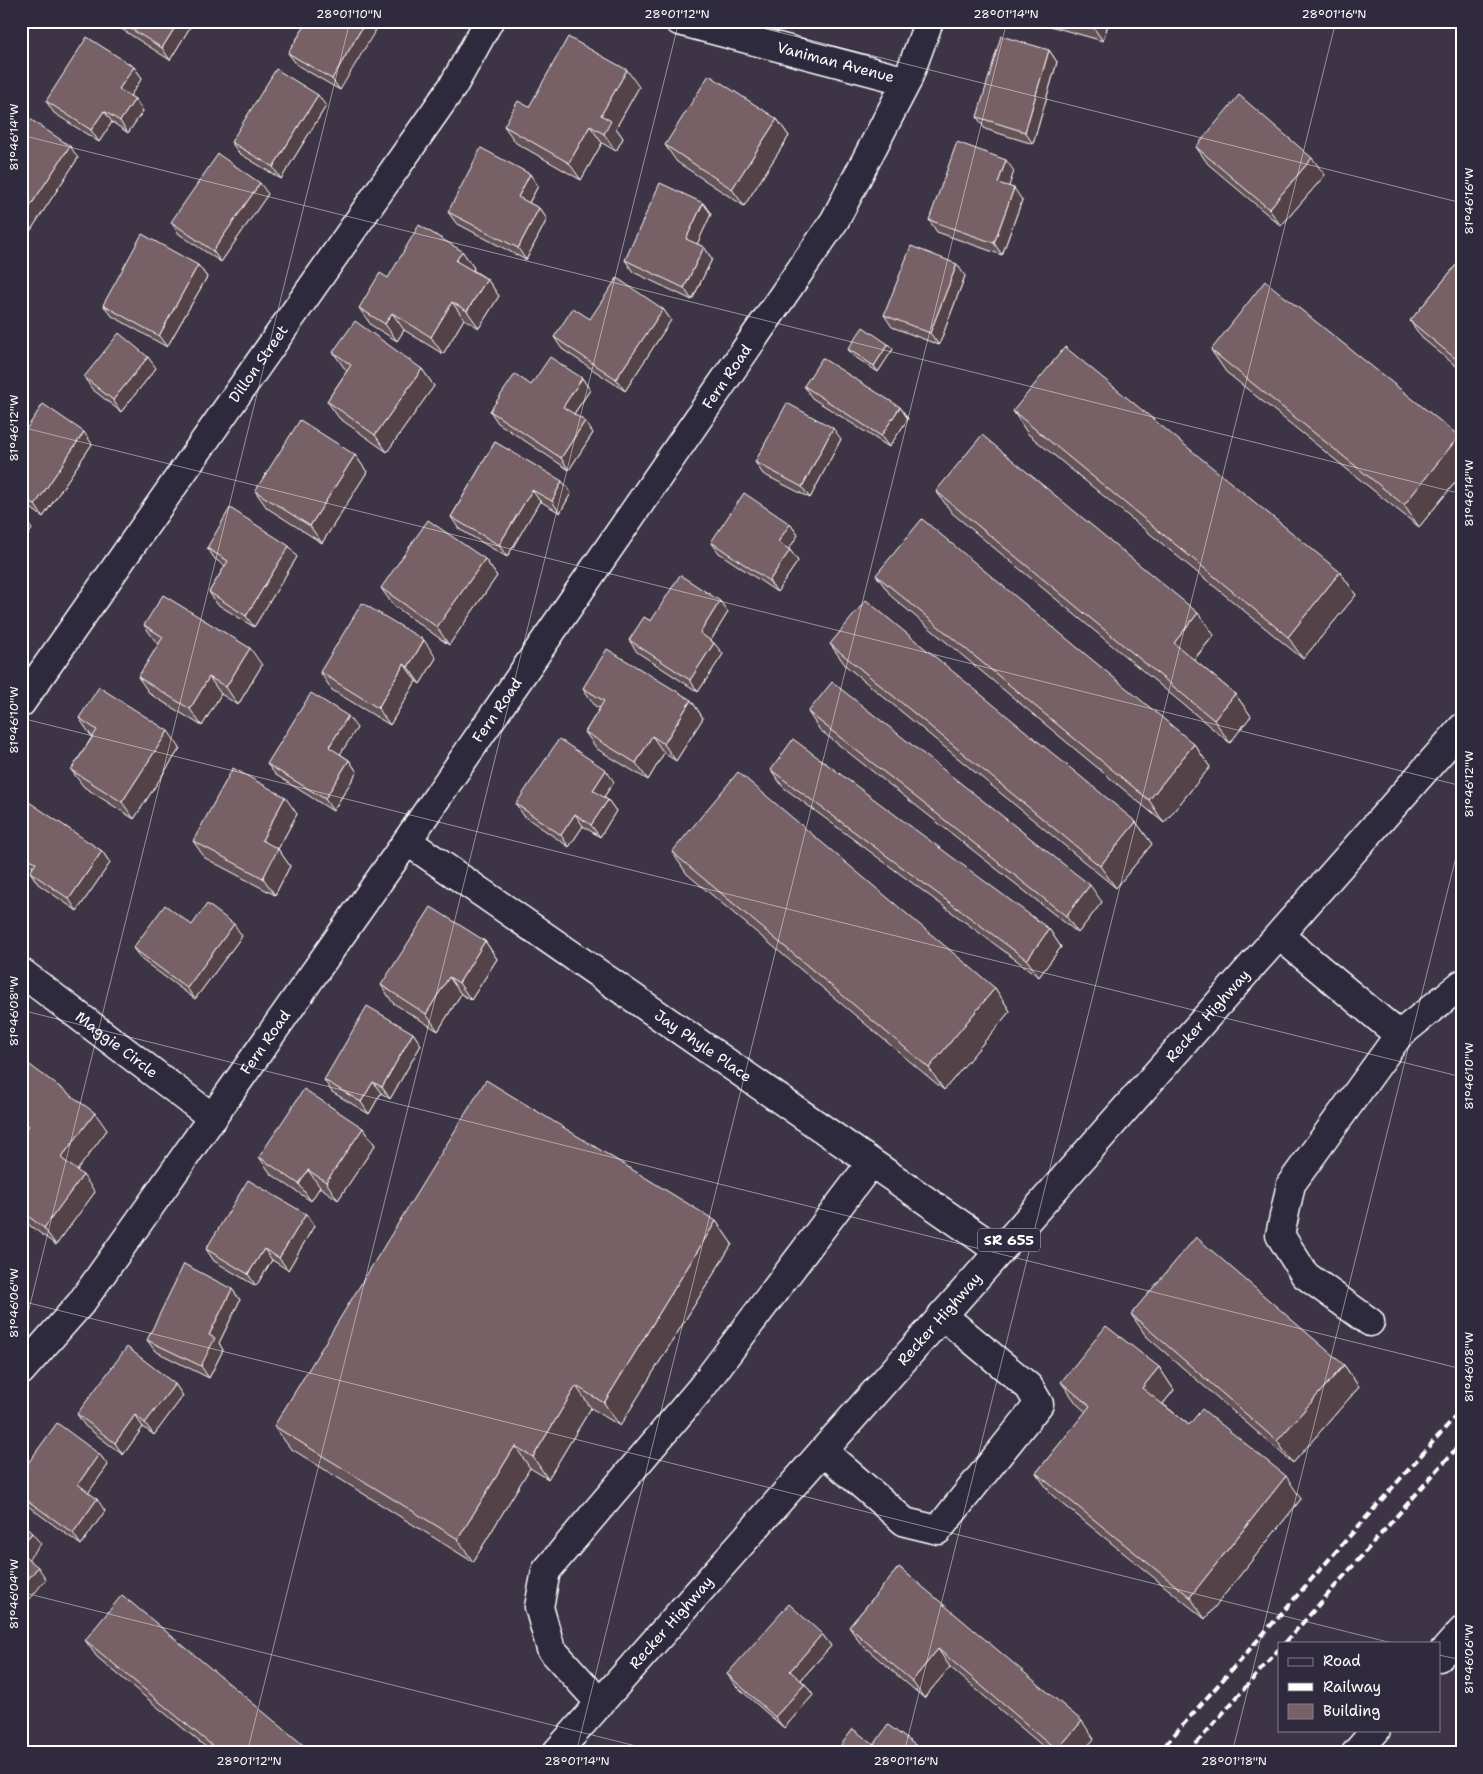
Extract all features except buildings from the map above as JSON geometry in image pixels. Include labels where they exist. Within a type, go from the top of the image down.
[{"type":"street","name":"Dillon Street","points":[[21,703],[453,86],[489,21]]},
{"type":"street","name":"Vaniman Avenue","points":[[679,21],[907,81]]},
{"type":"street","name":"Fern Road","points":[[21,1372],[81,1303],[213,1118],[407,841],[836,220],[907,81],[929,21]]},
{"type":"street","name":"Recker Highway","points":[[556,1753],[1462,728]]},
{"type":"street","name":"Jay Phyle Place","points":[[407,841],[999,1251]]},
{"type":"street","points":[[1280,936],[1399,1035]]},
{"type":"street","name":"Maggie Circle","points":[[21,972],[213,1118]]},
{"type":"street","points":[[1370,1322],[1305,1275],[1280,1235],[1291,1184],[1399,1035],[1462,984]]},
{"type":"street","points":[[600,1703],[551,1649],[539,1606],[546,1571],[702,1387],[871,1162]]},
{"type":"street","points":[[823,1451],[905,1522],[938,1530],[1039,1404],[1029,1387],[942,1315]]},
{"type":"street","points":[[1440,1656],[1462,1631]]},
{"type":"street","points":[[1356,1753],[1374,1732]]},
{"type":"railway","points":[[1158,1753],[1462,1409]]},
{"type":"railway","points":[[1286,1642],[1462,1442]]},
{"type":"railway","points":[[1188,1753],[1278,1650]]}]
